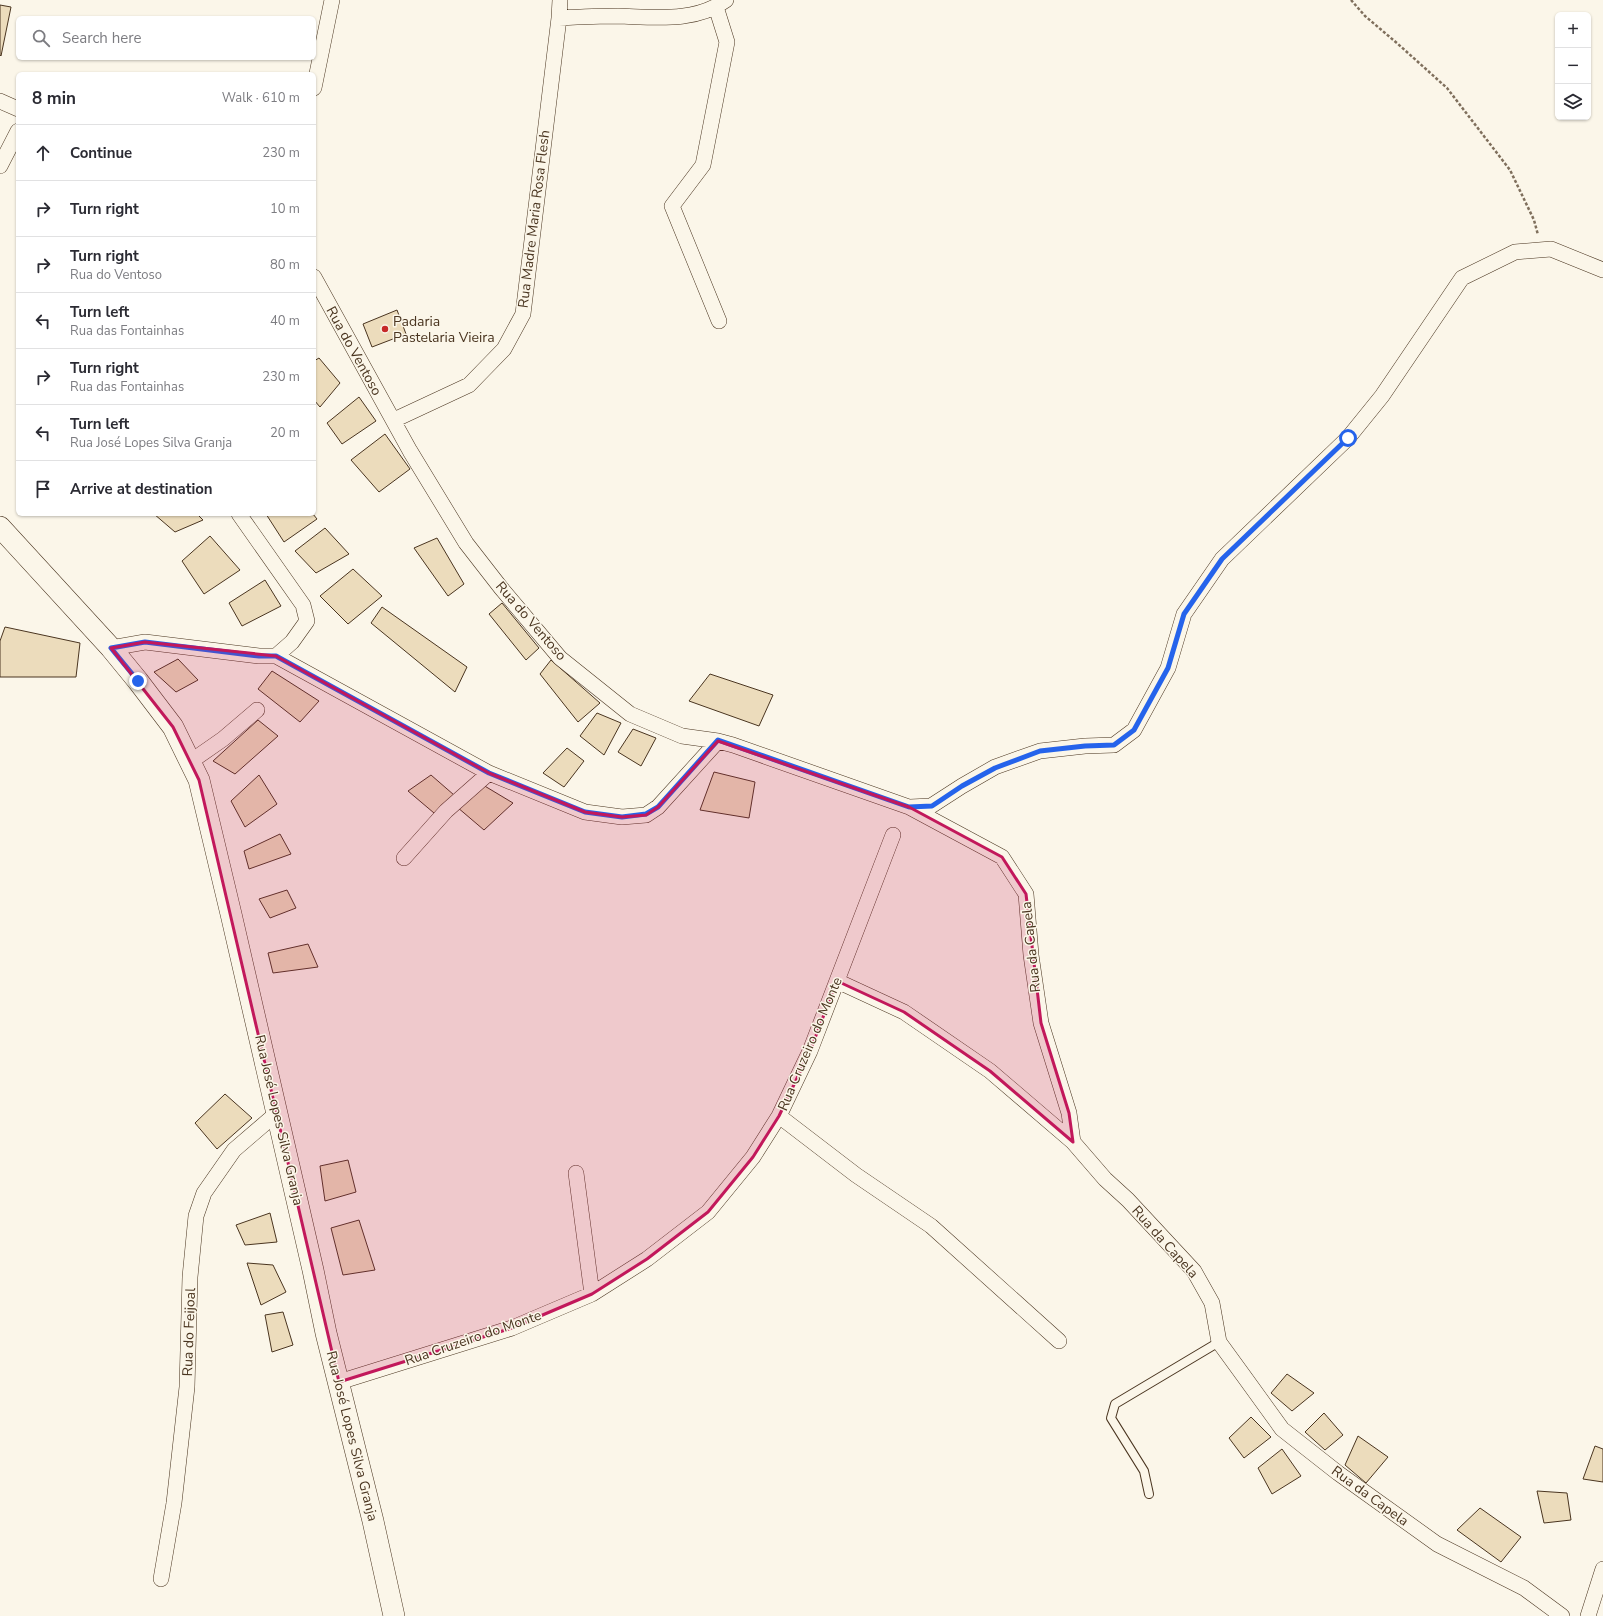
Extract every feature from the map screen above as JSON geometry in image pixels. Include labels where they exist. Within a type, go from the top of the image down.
[{"type":"main road","name":"Rua José Lopes Silva Granja","points":[[0,527],[111,648],[173,728],[199,780],[326,1333],[373,1522],[394,1616]]},
{"type":"street","points":[[316,78],[332,0]]},
{"type":"street","name":"Rua Madre Maria Rosa Flesh","points":[[394,420],[469,385],[504,349],[523,314],[560,0]]},
{"type":"street","points":[[559,18],[615,16],[678,18],[721,4],[727,42],[703,165],[672,206],[719,321]]},
{"type":"street","points":[[0,101],[16,108]]},
{"type":"street","points":[[0,166],[16,135]]},
{"type":"street","points":[[909,807],[932,806],[962,786],[995,768],[1040,751],[1085,746],[1114,745],[1134,730],[1168,668],[1184,614],[1222,559],[1348,438],[1382,396],[1462,278],[1515,252],[1546,249],[1603,270]]},
{"type":"street","name":"Rua do Ventoso","points":[[316,281],[410,451],[466,543],[501,588],[560,658],[630,714],[682,736],[718,740],[909,807]]},
{"type":"street","points":[[240,516],[303,605],[307,621],[292,642],[276,656]]},
{"type":"street","points":[[111,648],[145,642],[259,656],[276,656],[489,773],[585,812],[622,817],[646,814],[658,807],[718,740]]},
{"type":"street","points":[[190,762],[223,739],[257,710]]},
{"type":"street","points":[[404,858],[446,811],[489,773]]},
{"type":"street","name":"Rua da Capela","points":[[909,807],[1002,857],[1026,894],[1031,955],[1041,1023],[1069,1113],[1073,1142],[1105,1179],[1128,1200],[1194,1271],[1212,1303],[1218,1342],[1282,1428],[1338,1473],[1437,1544],[1524,1588],[1562,1616]]},
{"type":"street","name":"Rua Cruzeiro do Monte","points":[[339,1382],[512,1328],[592,1294],[647,1259],[708,1212],[753,1158],[780,1116],[810,1051],[893,835]]},
{"type":"street","points":[[837,981],[910,1016],[990,1071],[1073,1142]]},
{"type":"street","name":"Rua do Feijoal","points":[[161,1579],[174,1503],[187,1387],[190,1277],[196,1216],[204,1193],[234,1150],[276,1113]]},
{"type":"street","points":[[780,1116],[856,1175],[931,1226],[1059,1341]]},
{"type":"street","points":[[576,1172],[592,1294]]},
{"type":"street","points":[[1588,1616],[1603,1569]]},
{"type":"lane","points":[[1149,1494],[1144,1471],[1111,1418],[1115,1404],[1218,1342]]},
{"type":"path","points":[[1351,0],[1364,16],[1447,88],[1510,170],[1546,249]]},
{"type":"highlighted area","points":[[145,642],[276,656],[489,773],[585,812],[622,817],[646,815],[658,807],[718,741],[909,807],[1002,857],[1026,894],[1041,1023],[1069,1113],[1073,1142],[990,1071],[904,1012],[837,981],[810,1051],[779,1116],[753,1157],[708,1212],[647,1259],[592,1294],[512,1328],[339,1382],[199,780],[173,727],[111,648]]},
{"type":"building","points":[[0,5],[11,7],[1,56],[0,55]]},
{"type":"building","name":"Padaria Pastelaria Vieira","points":[[397,310],[406,334],[372,347],[363,324]]},
{"type":"building","points":[[319,358],[340,383],[320,407],[316,402],[316,360]]},
{"type":"building","points":[[359,397],[376,421],[342,444],[327,423]]},
{"type":"building","points":[[385,434],[410,469],[379,492],[351,460]]},
{"type":"building","points":[[156,516],[199,516],[203,520],[175,532]]},
{"type":"building","points":[[267,516],[315,516],[317,519],[284,542]]},
{"type":"building","points":[[325,528],[349,554],[316,573],[295,551]]},
{"type":"building","points":[[210,536],[240,570],[204,594],[182,561]]},
{"type":"building","points":[[437,538],[464,584],[448,596],[414,548]]},
{"type":"building","points":[[353,569],[382,596],[348,624],[320,596]]},
{"type":"building","points":[[265,580],[281,606],[242,626],[229,603]]},
{"type":"building","points":[[502,603],[539,648],[526,660],[489,614]]},
{"type":"building","points":[[382,607],[467,667],[455,692],[371,623]]},
{"type":"building","points":[[5,627],[80,643],[76,677],[0,677],[0,641]]},
{"type":"building","points":[[178,659],[198,680],[176,692],[154,672]]},
{"type":"building","points":[[551,660],[600,703],[578,722],[540,674]]},
{"type":"building","points":[[272,671],[319,701],[300,722],[258,689]]},
{"type":"building","points":[[710,674],[773,695],[759,726],[689,701]]},
{"type":"building","points":[[597,713],[621,723],[604,755],[580,736]]},
{"type":"building","points":[[258,720],[278,736],[235,774],[213,761]]},
{"type":"building","points":[[633,729],[656,738],[641,766],[618,752]]},
{"type":"building","points":[[567,748],[584,761],[564,787],[543,773]]},
{"type":"building","points":[[714,772],[755,782],[749,818],[700,810]]},
{"type":"building","points":[[259,775],[277,804],[245,827],[231,801]]},
{"type":"building","points":[[431,775],[454,795],[434,813],[408,791]]},
{"type":"building","points":[[483,785],[513,803],[484,830],[457,807]]},
{"type":"building","points":[[280,834],[291,854],[249,869],[244,851]]},
{"type":"building","points":[[287,890],[296,908],[270,918],[259,899]]},
{"type":"building","points":[[308,944],[318,967],[273,973],[268,953]]},
{"type":"building","points":[[225,1094],[252,1118],[217,1149],[195,1123]]},
{"type":"building","points":[[348,1160],[356,1192],[325,1201],[320,1166]]},
{"type":"building","points":[[270,1213],[277,1242],[245,1245],[236,1225]]},
{"type":"building","points":[[359,1220],[375,1270],[343,1275],[331,1228]]},
{"type":"building","points":[[247,1263],[273,1265],[286,1292],[261,1305]]},
{"type":"building","points":[[283,1312],[293,1345],[272,1352],[265,1315]]},
{"type":"building","points":[[1287,1374],[1314,1393],[1292,1411],[1271,1393]]},
{"type":"building","points":[[1324,1413],[1343,1435],[1325,1450],[1305,1432]]},
{"type":"building","points":[[1251,1417],[1271,1437],[1244,1458],[1229,1438]]},
{"type":"building","points":[[1358,1436],[1388,1457],[1366,1483],[1345,1465]]},
{"type":"building","points":[[1595,1446],[1603,1449],[1603,1482],[1583,1479]]},
{"type":"building","points":[[1282,1449],[1301,1476],[1272,1494],[1258,1468]]},
{"type":"building","points":[[1537,1491],[1567,1493],[1571,1520],[1544,1523]]},
{"type":"building","points":[[1480,1508],[1521,1537],[1501,1562],[1457,1530]]},
{"type":"place","name":"Padaria Pastelaria Vieira","points":[[385,329]]},
{"type":"route","points":[[138,681],[111,648],[145,642],[259,656],[276,656],[489,773],[585,812],[622,817],[646,814],[658,807],[718,740],[909,807],[932,806],[962,786],[995,768],[1040,751],[1085,746],[1114,745],[1134,730],[1168,668],[1184,614],[1222,559],[1348,438]]}]
